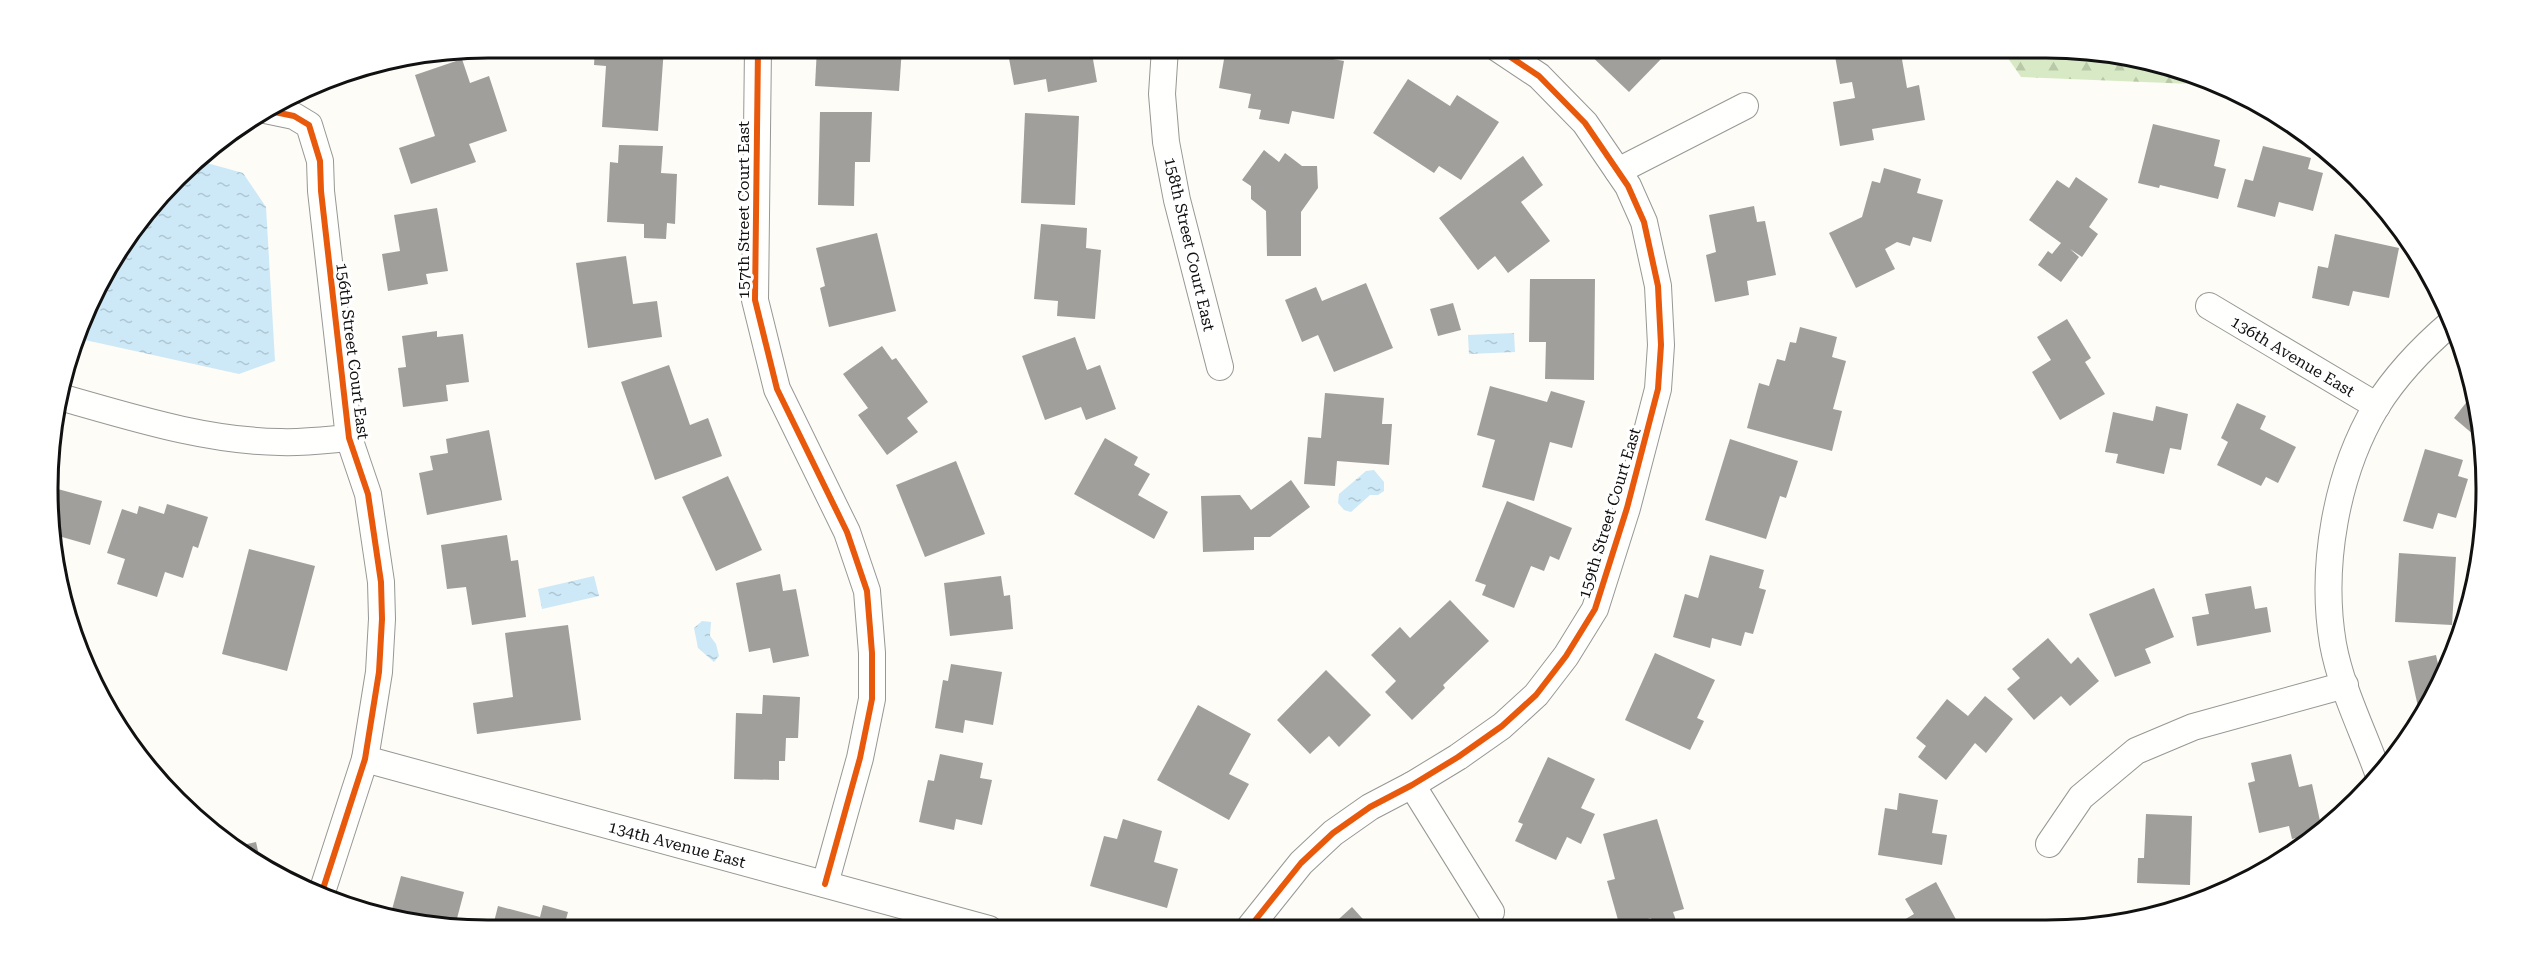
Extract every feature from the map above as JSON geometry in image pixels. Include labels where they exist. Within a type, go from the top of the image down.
[{"type":"street","name":"157th Street Court East","points":[[758,58],[755,300],[777,389],[847,531],[867,591],[872,699],[860,758],[825,884]]},
{"type":"street","name":"158th Street Court East","points":[[1164,58],[1162,94],[1166,142],[1177,200],[1220,367]]},
{"type":"street","name":"159th Street Court East","points":[[1255,920],[1301,863],[1332,833],[1370,807],[1412,785],[1502,726],[1536,695],[1566,656],[1595,609],[1647,435],[1658,389],[1661,345],[1658,286],[1644,222],[1618,171],[1585,123],[1539,76],[1512,58]]},
{"type":"street","points":[[1618,171],[1745,106]]},
{"type":"street","name":"156th Street Court East","points":[[280,113],[294,116],[309,125],[320,161],[322,202],[349,438],[368,494],[381,582],[379,672],[365,759],[324,887]]},
{"type":"street","name":"136th Avenue East","points":[[2209,306],[2377,406]]},
{"type":"street","points":[[2375,766],[2344,685],[2334,646],[2328,601],[2332,526],[2360,438],[2377,406],[2403,369],[2445,329]]},
{"type":"street","points":[[68,399],[153,423],[229,437],[278,442],[349,438]]},
{"type":"street","points":[[2049,844],[2081,796],[2136,751],[2193,727],[2344,685]]},
{"type":"street","name":"134th Avenue East","points":[[365,759],[956,920]]},
{"type":"street","points":[[1412,785],[1491,912]]},
{"type":"green space","points":[[2008,58],[2101,62],[2156,73],[2191,84],[2021,77]]},
{"type":"water","points":[[207,163],[243,173],[266,207],[275,361],[239,374],[85,340],[103,299],[131,250],[165,205]]},
{"type":"water","points":[[1514,333],[1515,352],[1469,354],[1468,335]]},
{"type":"water","points":[[1374,470],[1384,482],[1384,491],[1378,495],[1370,495],[1351,512],[1344,510],[1338,503],[1339,494],[1366,471]]},
{"type":"water","points":[[594,576],[599,596],[542,609],[538,589]]},
{"type":"water","points":[[702,621],[711,622],[710,636],[716,644],[719,656],[714,662],[698,648],[694,628]]},
{"type":"building","points":[[594,58],[663,58],[658,131],[602,127],[606,66],[594,65]]},
{"type":"building","points":[[816,58],[901,58],[899,91],[815,86]]},
{"type":"building","points":[[1009,58],[1093,58],[1097,82],[1048,92],[1046,79],[1014,85]]},
{"type":"building","points":[[1224,58],[1327,58],[1344,61],[1334,119],[1292,111],[1289,124],[1259,119],[1261,110],[1248,108],[1251,94],[1219,88]]},
{"type":"building","points":[[1593,58],[1662,58],[1629,92]]},
{"type":"building","points":[[1835,58],[1902,58],[1907,88],[1919,85],[1925,120],[1872,129],[1874,140],[1840,146],[1833,102],[1855,98],[1852,82],[1840,84]]},
{"type":"building","points":[[462,59],[470,83],[489,76],[507,131],[469,144],[476,162],[411,184],[399,148],[435,136],[415,75]]},
{"type":"building","points":[[1408,79],[1450,106],[1457,95],[1499,122],[1461,180],[1439,166],[1434,173],[1373,133]]},
{"type":"building","points":[[820,112],[872,112],[870,162],[855,162],[854,206],[818,205]]},
{"type":"building","points":[[1025,113],[1079,116],[1075,205],[1021,203]]},
{"type":"building","points":[[2153,124],[2220,140],[2214,166],[2226,169],[2218,199],[2160,185],[2159,188],[2138,183]]},
{"type":"building","points":[[619,145],[663,146],[661,173],[677,174],[675,224],[667,223],[666,239],[644,238],[644,224],[607,222],[610,162],[618,163]]},
{"type":"building","points":[[2263,146],[2311,158],[2308,169],[2323,173],[2313,211],[2279,202],[2275,217],[2237,207],[2245,179],[2253,181]]},
{"type":"building","points":[[1264,150],[1279,162],[1285,153],[1302,166],[1317,166],[1318,188],[1301,212],[1301,256],[1267,256],[1266,211],[1251,199],[1251,186],[1242,180]]},
{"type":"building","points":[[1523,156],[1543,185],[1521,202],[1550,241],[1508,273],[1495,256],[1478,270],[1439,218]]},
{"type":"building","points":[[1884,168],[1921,179],[1917,193],[1943,200],[1931,242],[1913,237],[1910,246],[1897,242],[1885,249],[1895,269],[1856,288],[1829,233],[1862,217],[1872,181],[1880,183]]},
{"type":"building","points":[[2076,177],[2108,199],[2089,227],[2098,234],[2082,257],[2070,249],[2079,257],[2061,282],[2038,265],[2048,251],[2052,254],[2061,243],[2029,220],[2057,180],[2069,188]]},
{"type":"building","points":[[1754,206],[1757,222],[1765,221],[1776,275],[1747,281],[1749,295],[1715,302],[1706,255],[1716,252],[1709,215]]},
{"type":"building","points":[[437,208],[448,271],[426,274],[428,284],[388,291],[382,254],[400,251],[394,215]]},
{"type":"building","points":[[1041,224],[1087,228],[1086,248],[1101,250],[1095,319],[1057,316],[1058,301],[1034,299]]},
{"type":"building","points":[[877,233],[896,311],[829,327],[820,288],[825,286],[816,248]]},
{"type":"building","points":[[2335,234],[2399,248],[2389,298],[2353,291],[2349,306],[2312,298],[2318,266],[2328,268]]},
{"type":"building","points":[[626,256],[633,304],[657,301],[662,337],[588,348],[576,263]]},
{"type":"building","points":[[1530,279],[1595,279],[1594,380],[1545,379],[1546,342],[1529,342]]},
{"type":"building","points":[[1366,283],[1393,348],[1334,372],[1318,335],[1302,342],[1285,300],[1316,287],[1322,301]]},
{"type":"building","points":[[1453,303],[1461,330],[1438,336],[1430,309]]},
{"type":"building","points":[[2067,319],[2091,358],[2085,362],[2105,394],[2060,420],[2032,372],[2051,360],[2037,337]]},
{"type":"building","points":[[1800,327],[1837,337],[1832,357],[1846,361],[1833,409],[1842,411],[1832,451],[1747,428],[1759,383],[1769,386],[1777,359],[1785,361],[1790,342],[1796,343]]},
{"type":"building","points":[[437,331],[437,337],[463,334],[469,382],[446,385],[448,401],[403,407],[398,368],[406,367],[402,336]]},
{"type":"building","points":[[1075,337],[1087,370],[1100,365],[1116,409],[1086,420],[1081,407],[1045,420],[1022,356]]},
{"type":"building","points":[[882,346],[892,360],[896,358],[928,402],[907,418],[918,432],[887,455],[858,415],[868,408],[843,374]]},
{"type":"building","points":[[669,365],[690,425],[708,418],[722,456],[655,480],[621,382]]},
{"type":"building","points":[[1490,386],[1547,402],[1551,391],[1585,401],[1572,448],[1550,442],[1534,501],[1482,487],[1495,440],[1477,435]]},
{"type":"building","points":[[1325,393],[1384,398],[1382,424],[1392,424],[1389,465],[1337,461],[1335,486],[1304,484],[1308,437],[1321,438]]},
{"type":"building","points":[[2466,402],[2472,433],[2454,418]]},
{"type":"building","points":[[2237,403],[2266,416],[2260,429],[2296,447],[2278,483],[2266,477],[2261,486],[2217,465],[2228,442],[2221,438]]},
{"type":"building","points":[[2156,406],[2188,414],[2181,450],[2170,448],[2164,474],[2116,463],[2118,454],[2105,452],[2113,412],[2153,421]]},
{"type":"building","points":[[489,430],[502,500],[427,515],[419,473],[433,470],[430,456],[448,453],[446,439]]},
{"type":"building","points":[[1105,438],[1138,457],[1134,465],[1150,474],[1138,495],[1168,512],[1154,539],[1074,494]]},
{"type":"building","points":[[1730,439],[1798,461],[1786,498],[1780,496],[1766,539],[1705,520]]},
{"type":"building","points":[[2425,449],[2463,460],[2458,476],[2468,479],[2456,518],[2438,513],[2433,529],[2403,521]]},
{"type":"building","points":[[956,461],[985,534],[925,557],[896,485]]},
{"type":"building","points":[[728,476],[762,550],[716,571],[682,497]]},
{"type":"building","points":[[1291,480],[1310,507],[1270,537],[1254,537],[1254,550],[1203,552],[1201,496],[1240,495],[1251,510]]},
{"type":"building","points":[[58,489],[102,501],[90,545],[61,537]]},
{"type":"building","points":[[1507,501],[1572,528],[1559,560],[1550,556],[1544,571],[1531,566],[1514,608],[1482,595],[1486,585],[1475,581]]},
{"type":"building","points":[[167,504],[208,517],[198,548],[193,546],[183,578],[165,572],[157,597],[117,584],[125,559],[107,553],[122,509],[137,514],[139,506],[164,514]]},
{"type":"building","points":[[507,535],[511,561],[518,560],[526,617],[472,625],[466,587],[447,589],[441,545]]},
{"type":"building","points":[[249,549],[315,566],[287,671],[222,654]]},
{"type":"building","points":[[2399,553],[2456,557],[2452,625],[2395,622]]},
{"type":"building","points":[[1710,555],[1764,570],[1759,588],[1766,590],[1753,634],[1745,632],[1741,646],[1712,638],[1710,648],[1673,637],[1685,594],[1698,598]]},
{"type":"building","points":[[780,574],[783,591],[796,589],[809,656],[773,663],[770,648],[749,652],[736,583]]},
{"type":"building","points":[[1001,576],[1004,596],[1010,595],[1013,629],[950,636],[944,583]]},
{"type":"building","points":[[2251,586],[2255,609],[2267,607],[2271,632],[2197,646],[2192,617],[2209,614],[2205,594]]},
{"type":"building","points":[[2154,588],[2174,637],[2145,649],[2151,663],[2115,677],[2089,614]]},
{"type":"building","points":[[1450,600],[1489,641],[1443,685],[1445,688],[1412,720],[1385,692],[1396,681],[1371,655],[1400,627],[1410,638]]},
{"type":"building","points":[[568,625],[581,720],[477,734],[473,703],[513,697],[505,633]]},
{"type":"building","points":[[2048,638],[2071,664],[2078,657],[2099,681],[2070,706],[2061,696],[2034,720],[2007,689],[2020,678],[2012,669]]},
{"type":"building","points":[[1655,653],[1715,680],[1697,718],[1704,721],[1690,750],[1625,720]]},
{"type":"building","points":[[2436,655],[2438,664],[2418,705],[2408,661]]},
{"type":"building","points":[[951,664],[1002,672],[993,725],[965,720],[963,733],[935,728],[943,680],[948,681]]},
{"type":"building","points":[[1326,670],[1371,715],[1339,747],[1329,736],[1310,754],[1277,720]]},
{"type":"building","points":[[763,695],[800,697],[798,738],[786,738],[785,761],[779,761],[779,780],[734,779],[736,713],[762,714]]},
{"type":"building","points":[[1985,696],[2013,719],[1986,753],[1975,743],[1946,780],[1918,757],[1926,746],[1916,738],[1947,699],[1968,716]]},
{"type":"building","points":[[1198,705],[1251,734],[1229,774],[1249,784],[1229,820],[1157,780]]},
{"type":"building","points":[[940,754],[983,763],[980,778],[992,780],[982,825],[956,819],[954,830],[919,822],[928,780],[934,781]]},
{"type":"building","points":[[2291,754],[2299,787],[2312,784],[2320,820],[2297,838],[2292,839],[2289,826],[2259,833],[2248,783],[2255,781],[2251,763]]},
{"type":"building","points":[[1548,757],[1595,779],[1581,808],[1595,814],[1581,844],[1567,837],[1556,860],[1515,841],[1523,824],[1518,822]]},
{"type":"building","points":[[1899,793],[1938,800],[1932,833],[1947,835],[1942,865],[1878,855],[1885,808],[1897,810]]},
{"type":"building","points":[[2146,814],[2192,816],[2190,885],[2137,883],[2138,858],[2144,858]]},
{"type":"building","points":[[1123,819],[1162,831],[1154,862],[1178,869],[1167,908],[1090,886],[1104,836],[1117,839]]},
{"type":"building","points":[[1657,819],[1684,909],[1673,912],[1676,920],[1652,920],[1651,918],[1618,920],[1607,881],[1615,879],[1603,834]]},
{"type":"building","points":[[256,842],[258,852],[250,847],[246,844]]},
{"type":"building","points":[[401,876],[464,892],[457,919],[392,908]]},
{"type":"building","points":[[1936,882],[1956,920],[1904,920],[1914,914],[1905,899]]},
{"type":"building","points":[[543,905],[568,912],[566,920],[494,920],[498,906],[540,917]]},
{"type":"building","points":[[1352,907],[1364,920],[1338,920]]},
{"type":"cycle path","points":[[758,58],[755,300],[777,389],[847,532],[867,591],[872,653],[872,699],[860,758],[825,884]]},
{"type":"cycle path","points":[[1255,920],[1301,863],[1333,833],[1370,807],[1458,757],[1502,726],[1536,695],[1566,656],[1595,609],[1627,508],[1658,389],[1661,345],[1658,286],[1644,222],[1628,186],[1585,123],[1539,76],[1512,58]]},
{"type":"cycle path","points":[[280,113],[294,116],[309,125],[320,161],[321,191],[349,438],[368,494],[381,582],[382,619],[379,672],[365,759],[324,887]]}]
